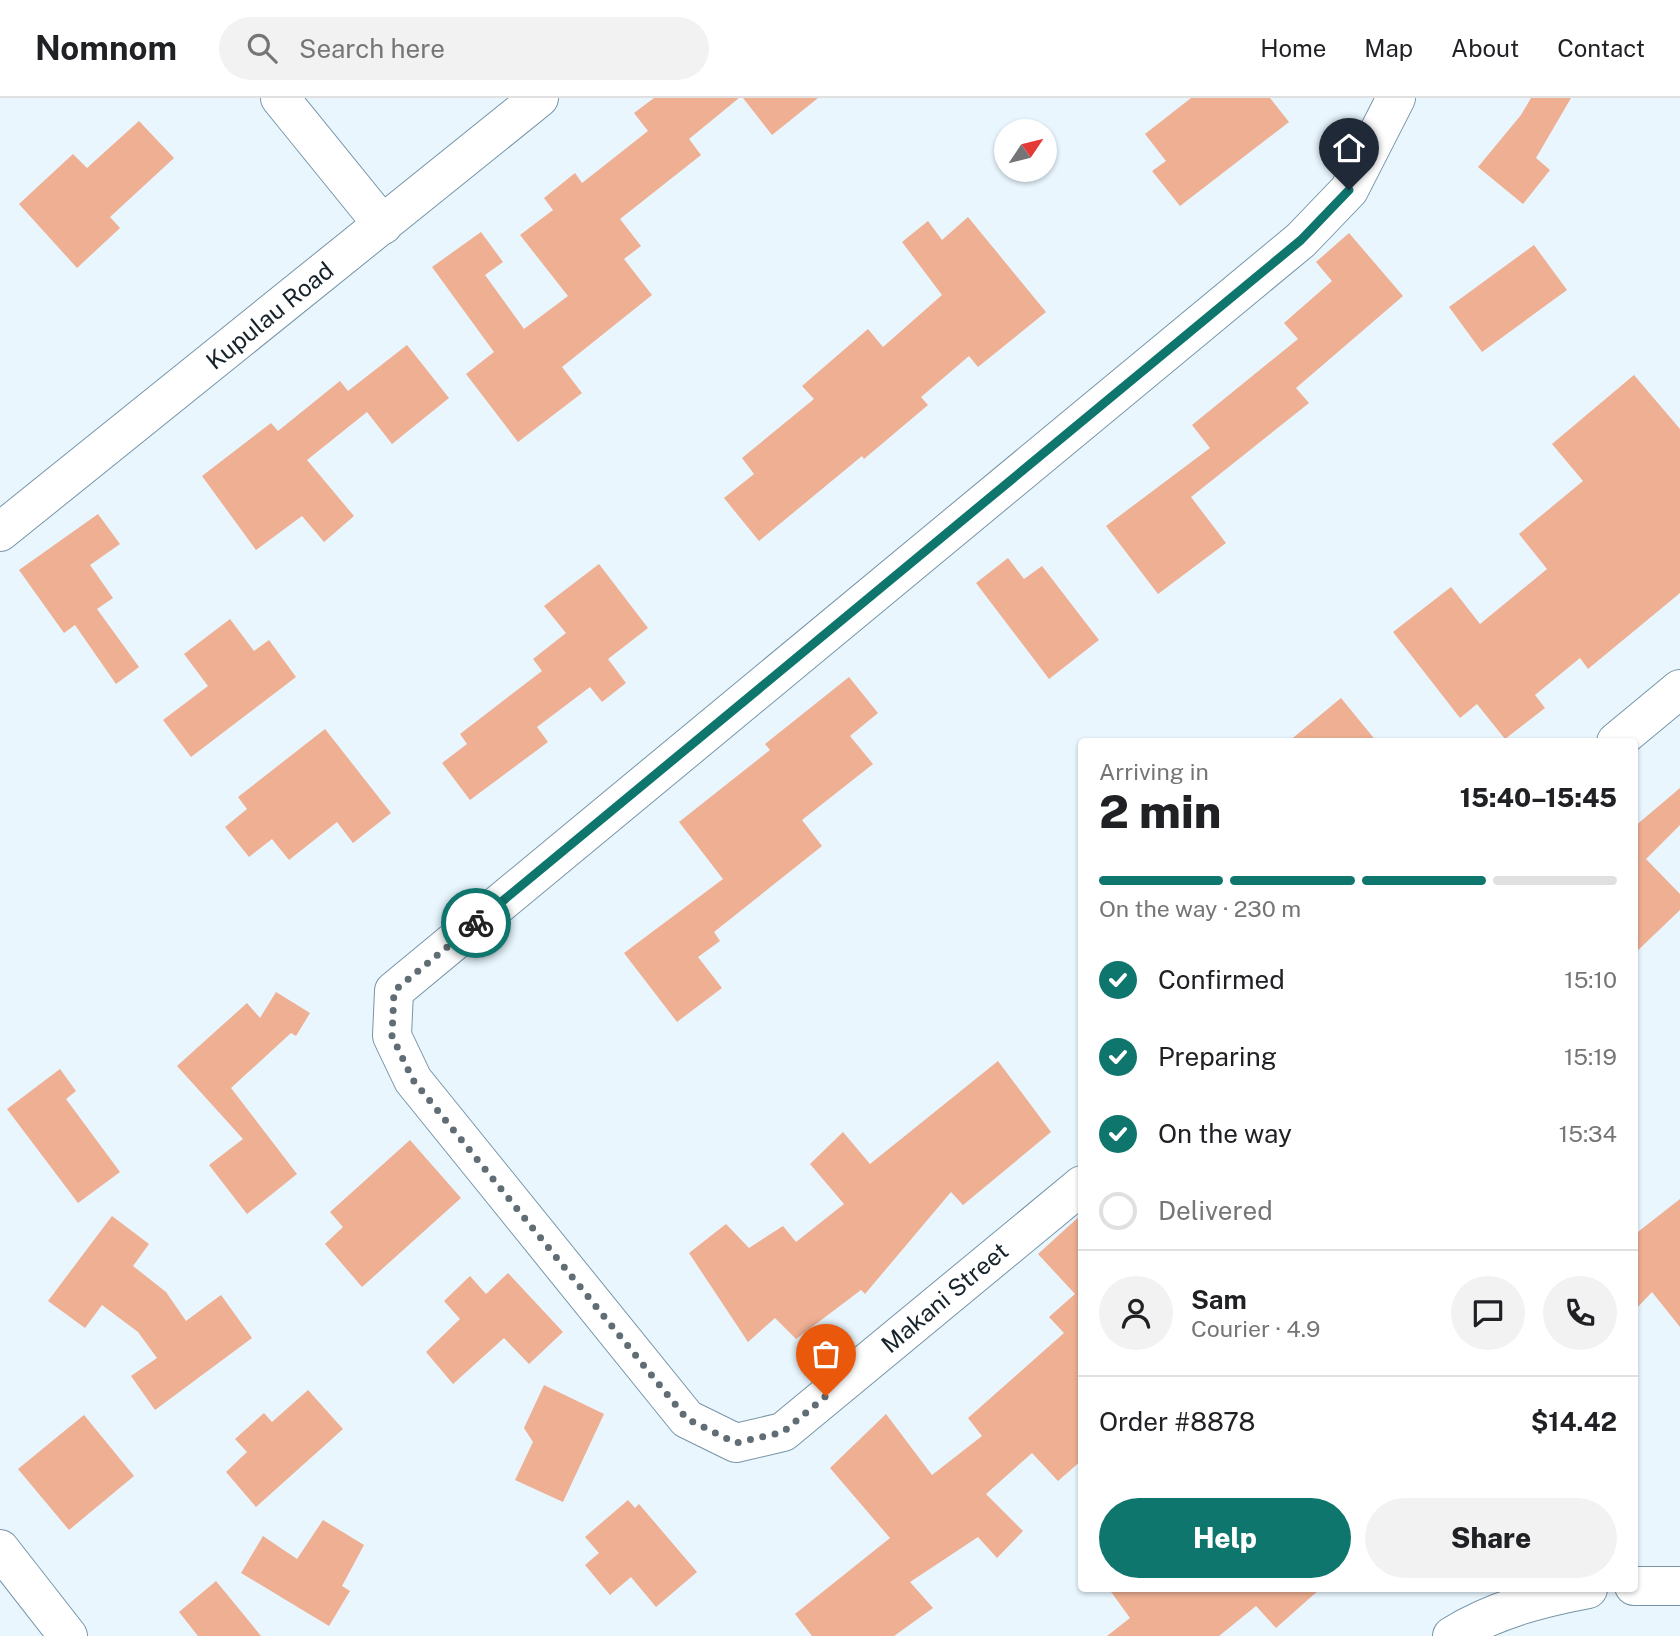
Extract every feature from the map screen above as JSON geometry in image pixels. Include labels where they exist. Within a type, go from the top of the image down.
[{"type":"street","points":[[280,98],[383,225]]},
{"type":"street","name":"Kupulau Road","points":[[0,532],[539,98]]},
{"type":"street","name":"Makani Street","points":[[1078,1188],[783,1432],[736,1443],[687,1419],[413,1080],[392,1036],[394,991],[1301,240],[1349,190],[1395,98]]},
{"type":"street","points":[[1621,738],[1680,689]]},
{"type":"street","points":[[0,1549],[68,1636]]},
{"type":"street","points":[[1638,1586],[1680,1587]]},
{"type":"street","points":[[1452,1636],[1474,1623],[1539,1598],[1572,1592]]},
{"type":"building","points":[[654,98],[739,98],[689,139],[701,155],[620,219],[641,246],[624,259],[652,295],[562,367],[582,393],[518,442],[466,374],[494,352],[432,267],[481,232],[503,262],[485,275],[524,329],[568,296],[520,235],[553,210],[544,198],[575,173],[582,183],[648,131],[634,113]]},
{"type":"building","points":[[743,98],[818,98],[772,135]]},
{"type":"building","points":[[1191,98],[1270,98],[1289,122],[1180,206],[1152,171],[1166,161],[1145,134]]},
{"type":"building","points":[[1531,98],[1571,98],[1536,158],[1550,170],[1523,204],[1478,167],[1521,115]]},
{"type":"building","points":[[139,121],[174,158],[110,217],[120,228],[77,268],[19,204],[73,154],[87,168]]},
{"type":"building","points":[[968,217],[1046,312],[978,367],[969,356],[921,397],[928,405],[759,541],[724,498],[754,474],[742,458],[814,399],[802,386],[868,329],[883,347],[942,295],[902,242],[928,221],[942,240]]},
{"type":"building","points":[[1349,233],[1403,296],[1296,388],[1309,403],[1191,497],[1226,543],[1158,594],[1106,526],[1210,448],[1192,425],[1298,339],[1284,323],[1332,281],[1316,262]]},
{"type":"building","points":[[1534,245],[1567,290],[1482,352],[1449,307]]},
{"type":"building","points":[[407,345],[449,398],[392,444],[367,412],[307,460],[354,516],[324,542],[302,516],[256,550],[202,476],[271,423],[278,431],[340,381],[348,391]]},
{"type":"building","points":[[1634,375],[1680,429],[1680,593],[1588,669],[1580,658],[1535,695],[1545,708],[1504,738],[1477,704],[1460,718],[1393,632],[1451,587],[1480,624],[1547,569],[1519,534],[1583,481],[1552,444]]},
{"type":"building","points":[[98,514],[120,544],[90,565],[113,598],[97,609],[139,667],[116,684],[75,625],[64,633],[19,570]]},
{"type":"building","points":[[1008,558],[1024,579],[1042,566],[1099,640],[1049,679],[976,583]]},
{"type":"building","points":[[599,564],[648,628],[608,659],[626,683],[602,702],[590,687],[537,727],[548,742],[470,800],[442,763],[467,744],[460,734],[542,671],[533,659],[566,633],[544,606]]},
{"type":"building","points":[[230,619],[254,651],[269,640],[296,677],[191,757],[163,720],[208,686],[184,654]]},
{"type":"building","points":[[849,677],[878,713],[850,736],[873,764],[802,820],[822,846],[714,932],[720,941],[698,957],[722,988],[677,1022],[624,953],[723,879],[679,822],[770,750],[765,744]]},
{"type":"building","points":[[1341,698],[1374,738],[1293,738]]},
{"type":"building","points":[[325,729],[391,813],[353,843],[337,822],[289,860],[272,839],[249,857],[225,827],[247,809],[238,797]]},
{"type":"building","points":[[1680,788],[1680,825],[1646,859],[1680,894],[1680,910],[1638,950],[1638,824]]},
{"type":"building","points":[[276,992],[310,1013],[296,1036],[291,1033],[231,1088],[297,1174],[247,1214],[209,1165],[243,1139],[177,1066],[247,1003],[260,1018]]},
{"type":"building","points":[[998,1061],[1051,1132],[963,1205],[951,1192],[865,1294],[861,1290],[796,1339],[775,1318],[748,1342],[689,1253],[726,1224],[749,1248],[783,1226],[796,1242],[844,1204],[810,1164],[843,1132],[870,1164]]},
{"type":"building","points":[[60,1069],[76,1091],[66,1099],[120,1172],[78,1203],[7,1109]]},
{"type":"building","points":[[410,1140],[461,1198],[362,1287],[325,1244],[343,1227],[330,1212]]},
{"type":"building","points":[[1680,1199],[1680,1327],[1652,1292],[1638,1307],[1638,1232]]},
{"type":"building","points":[[112,1216],[149,1244],[133,1266],[166,1292],[186,1321],[221,1295],[252,1338],[155,1410],[131,1376],[157,1358],[138,1332],[102,1305],[85,1328],[48,1301]]},
{"type":"building","points":[[1078,1218],[1078,1464],[1058,1481],[1032,1453],[986,1494],[1023,1531],[997,1558],[978,1537],[910,1582],[933,1608],[894,1636],[812,1636],[795,1614],[890,1538],[830,1468],[886,1414],[932,1475],[982,1436],[968,1418],[1064,1333],[1049,1317],[1075,1294],[1038,1254]]},
{"type":"building","points":[[508,1273],[563,1332],[529,1364],[504,1338],[453,1384],[426,1352],[460,1319],[444,1301],[470,1276],[486,1294]]},
{"type":"building","points":[[544,1385],[604,1414],[563,1502],[515,1480],[533,1442],[524,1428]]},
{"type":"building","points":[[308,1390],[343,1429],[256,1507],[226,1472],[247,1452],[235,1439],[264,1413],[272,1422]]},
{"type":"building","points":[[84,1415],[134,1476],[69,1530],[18,1469]]},
{"type":"building","points":[[628,1500],[635,1508],[639,1504],[697,1572],[656,1607],[631,1577],[610,1595],[585,1565],[599,1553],[585,1537]]},
{"type":"building","points":[[323,1520],[364,1545],[342,1586],[350,1591],[329,1626],[241,1573],[263,1536],[297,1559]]},
{"type":"building","points":[[216,1581],[261,1636],[198,1636],[179,1612]]},
{"type":"building","points":[[1111,1592],[1317,1592],[1276,1628],[1256,1606],[1219,1636],[1107,1636],[1130,1618]]},
{"type":"way so far","points":[[476,923],[394,991],[392,1036],[413,1080],[687,1419],[736,1443],[783,1432],[826,1396]]},
{"type":"route","points":[[476,923],[1301,240],[1349,190]]}]
